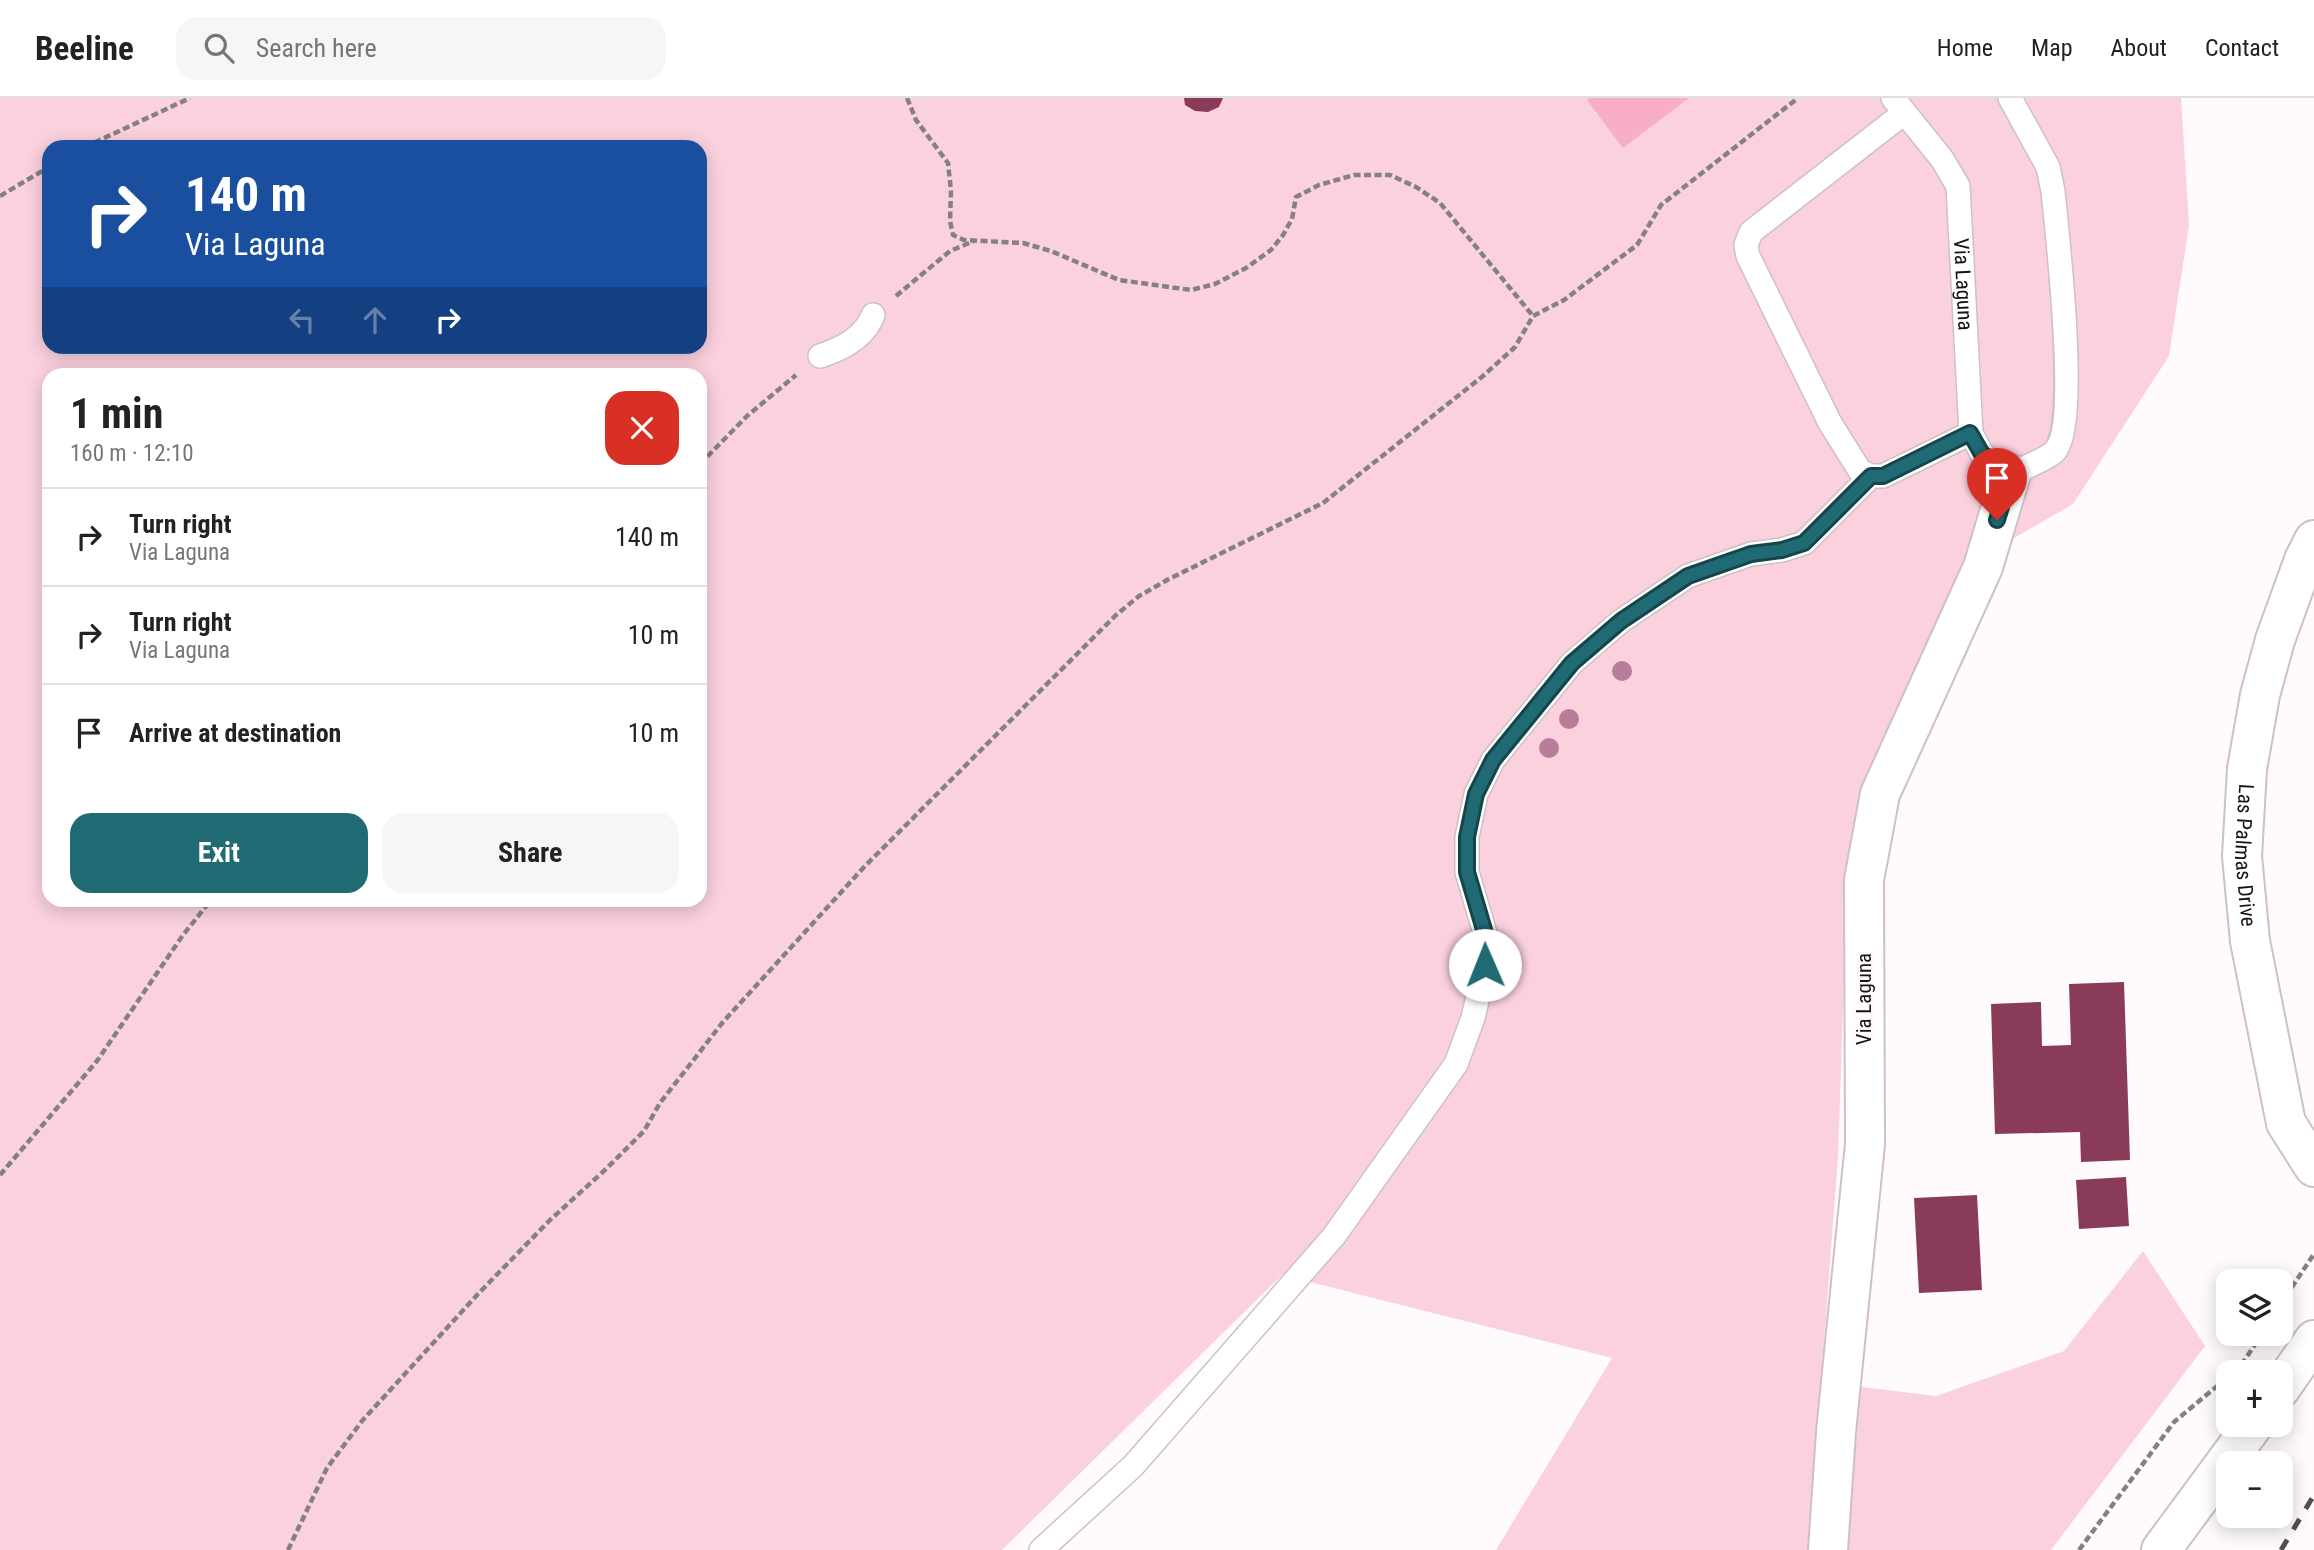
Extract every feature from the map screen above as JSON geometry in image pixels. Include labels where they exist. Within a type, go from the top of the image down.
[{"type":"street","name":"Via Laguna","points":[[1828,1550],[1836,1432],[1865,1144],[1864,880],[1880,793],[1983,567],[2011,474]]},
{"type":"street","name":"Las Palmas Drive","points":[[2314,540],[2275,640],[2260,695],[2247,769],[2243,843],[2250,940],[2286,1124],[2314,1167]]},
{"type":"street","points":[[2293,1370],[2314,1340]]},
{"type":"street","points":[[2161,1550],[2244,1437]]},
{"type":"lane","points":[[1898,105],[1751,232],[1746,245],[1748,256],[1830,423],[1860,471],[1871,476],[1883,476],[1970,433],[1982,454],[2011,474],[2055,451],[2064,431],[2066,374],[2053,191],[2048,167],[2010,98]]},
{"type":"lane","name":"Via Laguna","points":[[1898,105],[1942,159],[1958,186],[1970,433]]},
{"type":"lane","points":[[820,356],[839,350],[859,335],[869,326],[873,315]]},
{"type":"lane","points":[[1041,1550],[1133,1466],[1334,1236],[1456,1064],[1473,1018],[1485,965],[1485,933],[1467,872],[1467,837],[1476,794],[1493,760],[1572,663],[1621,621],[1688,576],[1751,554],[1782,550],[1804,543],[1871,476]]},
{"type":"path","points":[[100,140],[191,98]]},
{"type":"path","points":[[906,98],[916,120],[948,163],[950,222],[953,235],[964,240],[1023,243],[1051,251],[1119,280],[1191,290],[1226,279],[1271,250],[1292,219],[1296,197],[1319,185],[1354,175],[1390,175],[1416,187],[1440,203],[1533,316]]},
{"type":"path","points":[[288,1550],[327,1468],[362,1421],[478,1294],[550,1220],[644,1131],[660,1103],[723,1022],[865,866],[1115,616],[1139,596],[1169,579],[1323,503],[1515,348],[1533,316],[1564,300],[1637,246],[1661,205],[1798,98]]},
{"type":"path","points":[[0,196],[42,171]]},
{"type":"path","points":[[0,1175],[97,1061],[183,935],[205,907]]},
{"type":"path","points":[[2293,1286],[2314,1254]]},
{"type":"path","points":[[2079,1550],[2174,1422],[2216,1387]]},
{"type":"shaded area","points":[[0,98],[2181,98],[2189,225],[2169,356],[2073,504],[1964,567],[1847,889],[1838,1157],[1821,1382],[1936,1396],[2064,1351],[2143,1251],[2205,1346],[2051,1550],[1496,1550],[1612,1358],[1282,1275],[1002,1550],[0,1550]]},
{"type":"shaded area","points":[[1689,98],[1623,148],[1587,100]]},
{"type":"building","points":[[1184,98],[1223,98],[1219,107],[1208,112],[1195,111],[1185,105]]},
{"type":"building","points":[[2124,982],[2130,1160],[2081,1162],[2080,1132],[1995,1134],[1991,1004],[2041,1002],[2042,1046],[2071,1045],[2069,984]]},
{"type":"building","points":[[2126,1177],[2129,1226],[2079,1229],[2076,1180]]},
{"type":"building","points":[[1977,1195],[1982,1290],[1919,1293],[1914,1198]]},
{"type":"railway","points":[[2281,1550],[2314,1495]]},
{"type":"route","points":[[1485,965],[1485,933],[1467,872],[1467,837],[1476,794],[1493,760],[1572,663],[1621,621],[1688,576],[1751,554],[1782,550],[1804,543],[1871,476],[1883,476],[1970,433],[1982,454],[2011,474],[1997,520]]}]
